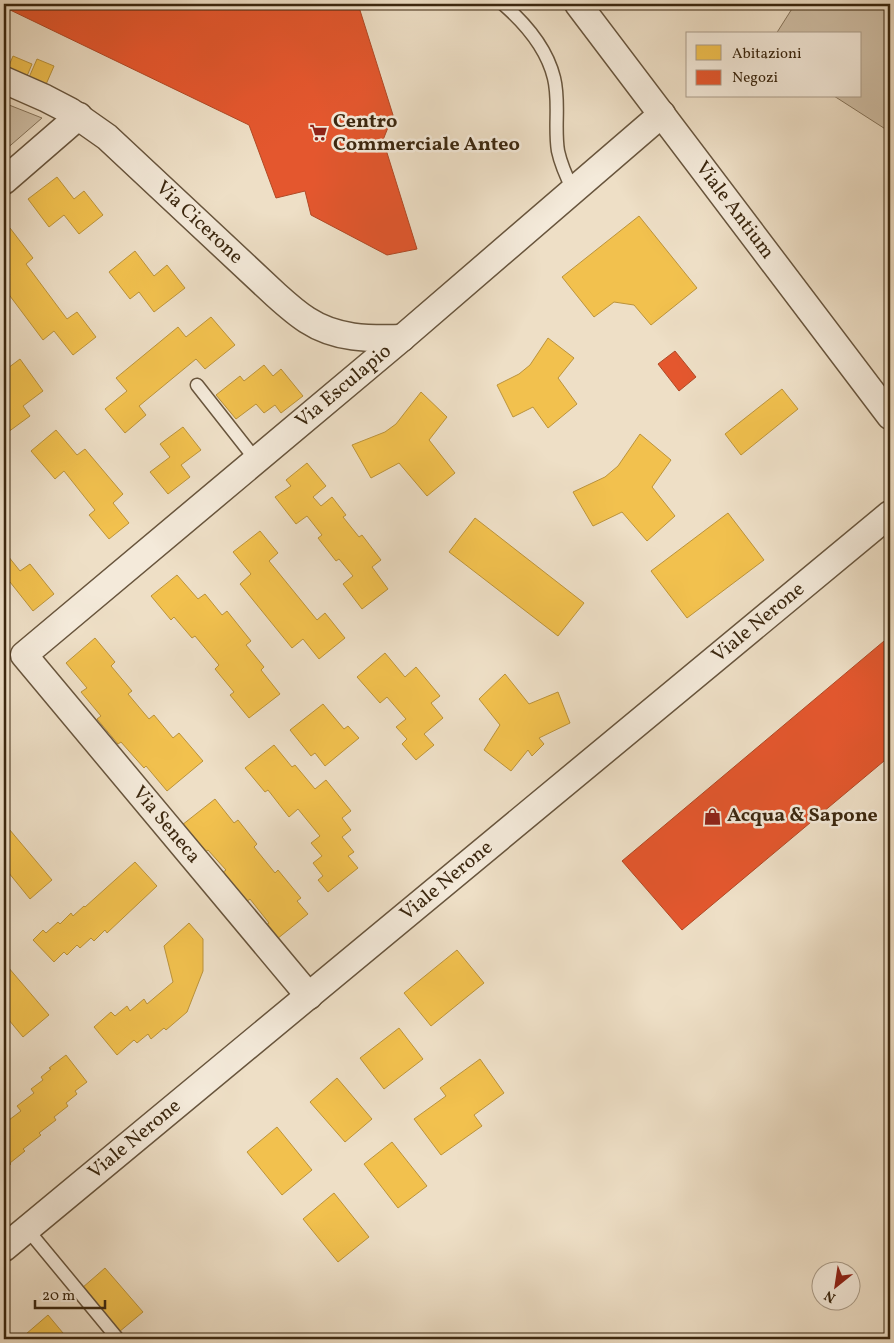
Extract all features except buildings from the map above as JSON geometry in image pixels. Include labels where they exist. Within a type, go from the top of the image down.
[{"type":"street","name":"Viale Antium","points":[[578,4],[890,416]]},
{"type":"street","name":"Via Cicerone","points":[[4,80],[45,98],[79,116],[115,144],[276,295],[306,320],[319,327],[364,339],[402,338]]},
{"type":"street","name":"Via Esculapio","points":[[24,655],[402,338],[662,114]]},
{"type":"street","points":[[4,181],[79,116]]},
{"type":"street","name":"Viale Nerone","points":[[4,1248],[890,514]]},
{"type":"street","name":"Via Seneca","points":[[24,655],[309,996]]},
{"type":"lane","points":[[503,4],[537,40],[550,66],[557,102],[558,151],[573,190]]},
{"type":"lane","points":[[197,386],[256,460]]},
{"type":"lane","points":[[27,1228],[118,1339]]},
{"type":"shaded area","points":[[795,4],[890,4],[890,132],[837,98],[862,98],[862,32],[777,32]]},
{"type":"shaded area","points":[[4,103],[42,118],[4,151]]},
{"type":"place","name":"Centro Commerciale Anteo","points":[[319,133]]},
{"type":"place","name":"Acqua & Sapone","points":[[713,816]]}]
